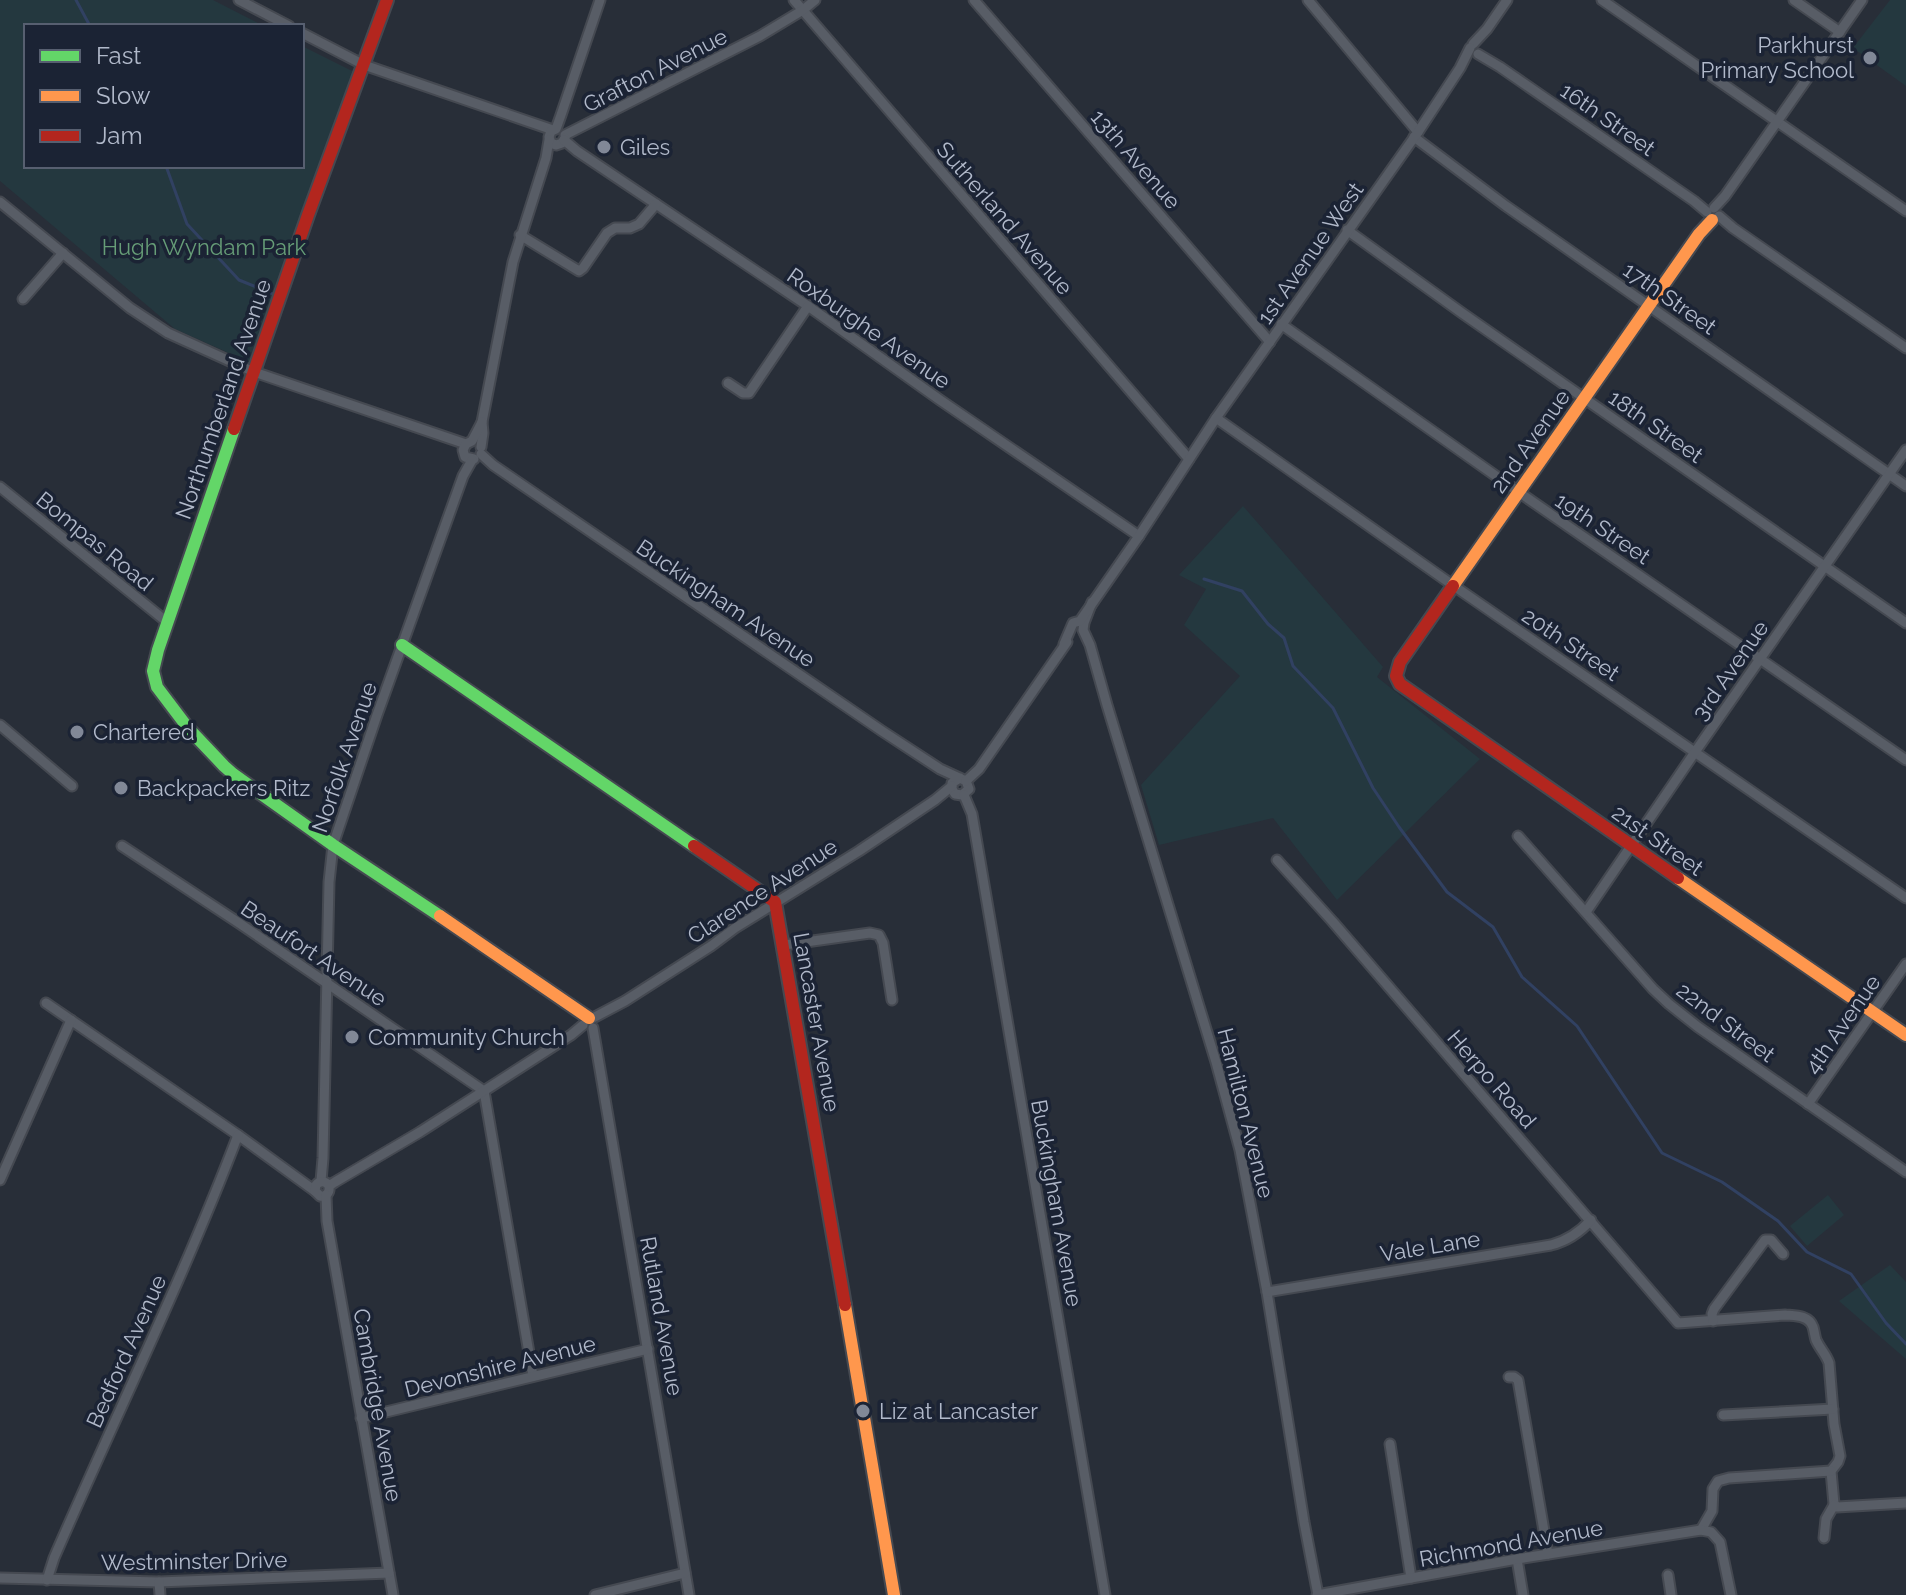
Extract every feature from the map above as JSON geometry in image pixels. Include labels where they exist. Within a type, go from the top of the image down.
[{"type":"street","points":[[239,0],[285,24]]},
{"type":"street","name":"Northumberland Avenue","points":[[333,845],[220,762],[162,694],[154,678],[154,666],[308,215],[387,0]]},
{"type":"street","points":[[0,202],[148,321],[168,333],[254,372],[445,438],[472,451],[482,422],[520,235],[546,158],[557,137],[561,115],[600,0]]},
{"type":"street","name":"Sutherland Avenue","points":[[794,0],[1189,459]]},
{"type":"street","points":[[803,10],[815,0]]},
{"type":"street","name":"13th Avenue","points":[[974,0],[1270,342]]},
{"type":"street","name":"17th Street","points":[[1308,0],[1416,135],[1506,206],[1906,486]]},
{"type":"street","name":"1st Avenue West","points":[[1189,459],[1476,49],[1507,0]]},
{"type":"street","points":[[1602,0],[1906,211]]},
{"type":"street","points":[[1794,0],[1840,32]]},
{"type":"street","name":"2nd Avenue","points":[[1395,672],[1862,0]]},
{"type":"street","name":"Grafton Avenue","points":[[557,137],[705,65],[803,10]]},
{"type":"street","name":"Roxburghe Avenue","points":[[304,34],[364,65],[546,126],[577,151],[808,306],[1139,536]]},
{"type":"street","name":"16th Street","points":[[1476,49],[1906,348]]},
{"type":"street","points":[[520,235],[579,271],[607,233],[615,228],[635,227],[656,204]]},
{"type":"street","name":"18th Street","points":[[1347,230],[1906,623]]},
{"type":"street","points":[[23,299],[63,253]]},
{"type":"street","points":[[728,383],[743,393],[749,393],[808,306]]},
{"type":"street","name":"19th Street","points":[[1281,324],[1906,760]]},
{"type":"street","name":"20th Street","points":[[1216,418],[1906,898]]},
{"type":"street","name":"3rd Avenue","points":[[1586,912],[1906,450]]},
{"type":"street","name":"Buckingham Avenue","points":[[472,451],[940,769],[969,803],[1105,1595]]},
{"type":"street","name":"Norfolk Avenue","points":[[323,1189],[329,882],[333,845],[472,451]]},
{"type":"street","name":"Clarence Avenue","points":[[323,1189],[588,1024],[602,1019],[608,1011],[775,902],[935,800],[959,788],[979,769],[1064,644],[1079,628],[1092,602],[1189,459]]},
{"type":"street","name":"Bompas Road","points":[[0,487],[167,622]]},
{"type":"street","name":"Hamilton Avenue","points":[[1079,628],[1092,652],[1229,1105],[1247,1180],[1318,1595]]},
{"type":"street","points":[[402,645],[775,902]]},
{"type":"street","name":"21st Street","points":[[1395,672],[1398,683],[1410,693],[1906,1035]]},
{"type":"street","points":[[0,725],[72,786]]},
{"type":"street","name":"22nd Street","points":[[1518,836],[1669,1004],[1906,1172]]},
{"type":"street","points":[[333,845],[568,1006],[580,1011],[588,1024]]},
{"type":"street","name":"Beaufort Avenue","points":[[122,846],[484,1091]]},
{"type":"street","name":"Herpo Road","points":[[1277,860],[1678,1323],[1713,1321]]},
{"type":"street","name":"Lancaster Avenue","points":[[775,902],[894,1595]]},
{"type":"street","points":[[784,945],[870,933],[879,935],[892,1000]]},
{"type":"street","name":"4th Avenue","points":[[1808,1104],[1906,964]]},
{"type":"street","points":[[46,1003],[292,1174],[323,1189]]},
{"type":"street","points":[[0,1180],[71,1020]]},
{"type":"street","name":"Rutland Avenue","points":[[588,1024],[595,1043],[689,1595]]},
{"type":"street","points":[[484,1091],[533,1376]]},
{"type":"street","name":"Bedford Avenue","points":[[47,1580],[238,1135]]},
{"type":"street","name":"Cambridge Avenue","points":[[323,1189],[393,1595]]},
{"type":"street","name":"Vale Lane","points":[[1267,1292],[1551,1245],[1575,1234],[1591,1220]]},
{"type":"street","points":[[1783,1254],[1771,1240],[1765,1240],[1714,1309],[1713,1321],[1785,1315],[1810,1320],[1816,1341],[1828,1359],[1840,1457],[1831,1471],[1834,1505],[1826,1519],[1824,1538]]},
{"type":"street","name":"Devonshire Avenue","points":[[361,1418],[648,1349]]},
{"type":"street","points":[[1509,1377],[1518,1380],[1548,1554]]},
{"type":"street","points":[[1723,1415],[1833,1409]]},
{"type":"street","points":[[1390,1444],[1411,1578]]},
{"type":"street","points":[[1731,1595],[1722,1546],[1719,1539],[1706,1531],[1712,1511],[1713,1489],[1718,1481],[1831,1471]]},
{"type":"street","points":[[1834,1505],[1906,1503]]},
{"type":"street","name":"Richmond Avenue","points":[[1318,1595],[1517,1559],[1706,1531]]},
{"type":"street","points":[[1517,1559],[1523,1595]]},
{"type":"street","name":"Westminster Drive","points":[[0,1578],[159,1582],[389,1573]]},
{"type":"street","points":[[595,1595],[685,1573]]},
{"type":"street","points":[[1668,1575],[1671,1595]]},
{"type":"street","points":[[159,1582],[160,1595]]},
{"type":"green space","name":"Hugh Wyndam Park","points":[[0,0],[213,0],[260,24],[24,24],[24,168],[304,168],[304,47],[354,72],[249,362],[175,329],[0,181]]},
{"type":"green space","points":[[1890,0],[1906,0],[1906,86],[1853,48]]},
{"type":"green space","points":[[1243,506],[1383,667],[1377,677],[1480,759],[1337,900],[1273,818],[1159,845],[1141,785],[1240,676],[1184,625],[1206,589],[1179,575]]},
{"type":"green space","points":[[1828,1195],[1844,1215],[1807,1246],[1790,1226]]},
{"type":"green space","points":[[1890,1265],[1906,1282],[1906,1359],[1839,1301]]},
{"type":"waterway","points":[[76,0],[89,24]]},
{"type":"waterway","points":[[167,168],[187,224],[239,280],[278,296]]},
{"type":"waterway","points":[[1204,579],[1242,591],[1268,624],[1284,638],[1293,666],[1333,708],[1373,788],[1399,827],[1447,892],[1493,927],[1522,977],[1577,1026],[1662,1153],[1722,1182],[1778,1221],[1807,1252],[1851,1274],[1886,1323],[1906,1344]]},
{"type":"traffic: fast","points":[[234,429],[158,650],[153,671],[157,687],[188,728],[233,774],[440,916]]},
{"type":"traffic: fast","points":[[402,645],[694,846]]},
{"type":"traffic: slow","points":[[1453,586],[1699,234],[1712,220]]},
{"type":"traffic: slow","points":[[1678,878],[1906,1035]]},
{"type":"traffic: slow","points":[[440,916],[589,1018]]},
{"type":"traffic: slow","points":[[845,1305],[894,1595]]},
{"type":"traffic: jam","points":[[234,429],[387,0]]},
{"type":"traffic: jam","points":[[1453,586],[1400,662],[1396,676],[1400,684],[1678,878]]},
{"type":"traffic: jam","points":[[694,846],[775,902],[845,1305]]},
{"type":"place","name":"Parkhurst Primary School","points":[[1870,58]]},
{"type":"place","name":"Giles","points":[[604,147]]},
{"type":"place","name":"Chartered","points":[[77,732]]},
{"type":"place","name":"Backpackers Ritz","points":[[121,788]]},
{"type":"place","name":"Community Church","points":[[352,1037]]},
{"type":"place","name":"Liz at Lancaster","points":[[863,1411]]}]
